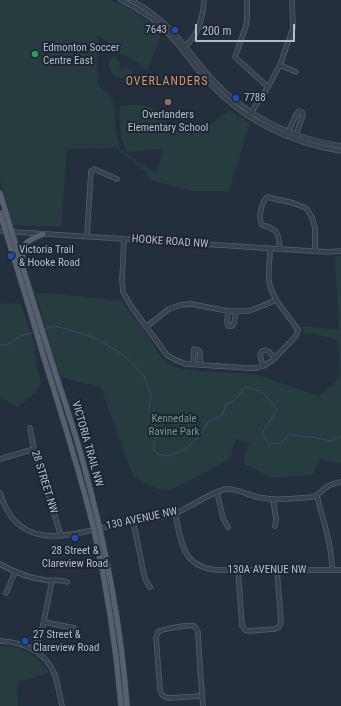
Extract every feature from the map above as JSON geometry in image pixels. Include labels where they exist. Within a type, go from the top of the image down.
[{"type":"main road","name":"VICTORIA TRAIL NW","points":[[0,193],[83,461],[108,602],[121,706]]},
{"type":"main road","name":"VICTORIA TRAIL NW","points":[[0,213],[3,232],[49,372],[108,570],[121,650],[127,706]]},
{"type":"main road","points":[[25,274],[23,252],[26,244],[30,240],[43,234]]},
{"type":"street","points":[[121,0],[138,9],[152,19],[183,47]]},
{"type":"street","points":[[131,0],[149,11],[175,34],[197,69],[231,104],[269,122],[287,134],[314,146],[341,151]]},
{"type":"street","points":[[183,47],[191,40],[199,26],[204,0]]},
{"type":"street","points":[[247,0],[246,26],[235,57],[268,87]]},
{"type":"street","points":[[250,114],[268,87],[280,65],[293,28],[292,0]]},
{"type":"street","points":[[280,65],[296,72]]},
{"type":"street","points":[[287,134],[296,115],[299,111],[302,112],[303,115],[295,137]]},
{"type":"street","points":[[295,137],[341,146]]},
{"type":"street","points":[[87,236],[91,171],[94,169],[118,179]]},
{"type":"street","points":[[280,249],[278,233],[274,229],[262,225],[260,221],[263,200],[267,197],[294,203],[306,208],[312,217],[316,228],[314,251]]},
{"type":"street","name":"HOOKE ROAD NW","points":[[3,232],[328,252],[341,251]]},
{"type":"street","points":[[124,239],[122,280],[123,292],[127,300],[167,354],[186,364],[200,365],[256,368],[264,366],[272,361],[296,336],[298,330],[276,300],[269,281],[270,248]]},
{"type":"street","points":[[146,327],[170,309],[180,305],[191,304],[228,311],[249,311],[276,300]]},
{"type":"street","points":[[228,311],[228,326],[232,326],[234,323],[236,311]]},
{"type":"street","points":[[193,364],[194,350],[198,350],[200,352],[200,365]]},
{"type":"street","points":[[264,366],[260,355],[262,351],[268,351],[275,358]]},
{"type":"street","name":"28 STREET NW","points":[[30,428],[34,449],[61,536]]},
{"type":"street","points":[[0,459],[34,449]]},
{"type":"street","points":[[332,570],[330,545],[317,496],[330,484],[341,482]]},
{"type":"street","name":"130 AVENUE NW","points":[[0,493],[5,507],[16,522],[32,533],[51,537],[175,514],[217,492],[226,490],[233,490],[256,497],[273,499],[317,496]]},
{"type":"street","points":[[217,492],[223,518],[228,527]]},
{"type":"street","points":[[273,499],[276,519],[275,526]]},
{"type":"street","name":"130A AVENUE NW","points":[[175,514],[183,548],[194,562],[204,568],[213,570],[341,570]]},
{"type":"street","points":[[133,521],[145,579],[150,587]]},
{"type":"street","points":[[0,564],[15,572],[37,579],[67,582]]},
{"type":"street","points":[[238,570],[242,626],[244,630],[249,631],[276,629],[279,627],[277,570]]},
{"type":"street","points":[[6,593],[15,572]]},
{"type":"street","points":[[34,649],[44,622],[52,581]]},
{"type":"street","points":[[44,622],[74,628]]},
{"type":"street","points":[[202,696],[168,698],[162,696],[160,690],[156,637],[158,632],[192,626],[196,628],[198,632],[203,706]]},
{"type":"street","points":[[0,641],[17,642],[23,644],[34,649],[44,658],[52,669],[56,679],[62,706]]},
{"type":"green space","points":[[0,0],[111,0],[138,14],[162,32],[147,70],[124,54],[106,50],[108,43],[98,36],[97,83],[99,87],[110,96],[115,106],[115,127],[120,149],[144,166],[157,173],[163,149],[126,152],[121,136],[120,106],[147,106],[158,112],[168,124],[179,124],[202,131],[229,110],[250,123],[229,191],[191,191],[151,180],[144,170],[116,148],[67,149],[61,227],[13,225],[0,179]]},
{"type":"green space","points":[[115,55],[120,63],[119,68],[122,69],[124,67],[133,70],[129,76],[118,78],[110,71],[110,60]]},
{"type":"green space","name":"Kennedale Ravine Park","points":[[335,256],[341,256],[341,463],[320,460],[312,475],[271,478],[256,469],[245,465],[244,458],[247,451],[247,445],[250,443],[236,439],[229,460],[173,489],[160,490],[133,476],[101,387],[59,377],[36,294],[49,293],[122,301],[143,329],[161,357],[168,364],[178,368],[198,371],[255,374],[318,396],[333,385],[340,375],[338,340],[311,333],[304,334],[302,326],[339,330]]},
{"type":"green space","points":[[0,303],[21,304],[36,349],[34,351],[41,384],[32,395],[18,407],[0,397]]},
{"type":"green space","points":[[0,646],[16,648],[29,652],[39,660],[49,673],[17,682],[18,706],[0,706]]},
{"type":"waterway","points":[[44,329],[55,326],[93,337],[124,355],[144,376],[151,394],[149,410],[156,427],[154,450],[158,454],[169,456],[184,449],[201,435],[208,422],[223,414],[226,404],[234,401],[245,387],[261,391],[277,409],[262,433],[269,444],[281,443],[289,434],[332,441],[341,436]]},
{"type":"waterway","points":[[0,345],[7,345],[20,336],[35,332]]},
{"type":"place","name":"7643","points":[[175,30]]},
{"type":"place","name":"Edmonton Soccer Centre East","points":[[35,54]]},
{"type":"place","name":"7788","points":[[236,98]]},
{"type":"place","name":"Overlanders Elementary School","points":[[168,102]]},
{"type":"place","name":"Victoria Trail & Hooke Road","points":[[11,256]]},
{"type":"place","name":"28 Street & Clareview Road","points":[[75,538]]},
{"type":"place","name":"27 Street & Clareview Road","points":[[25,641]]},
{"type":"district","name":"OVERLANDERS","points":[[167,82]]}]
